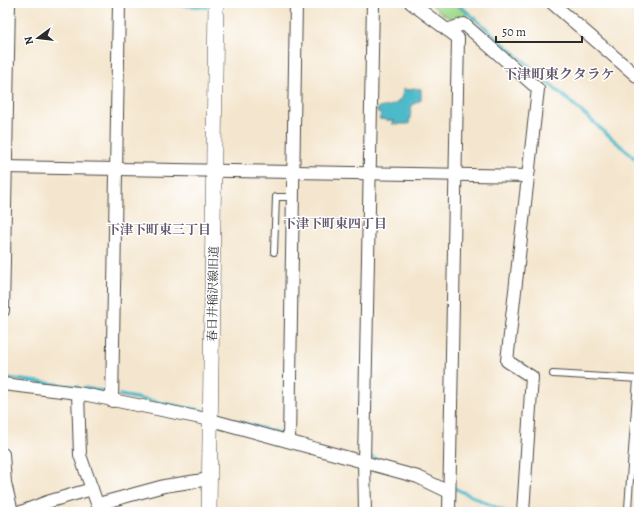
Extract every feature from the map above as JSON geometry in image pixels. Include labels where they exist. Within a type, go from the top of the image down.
[{"type":"street","points":[[3,311],[4,166],[9,3]]},
{"type":"street","points":[[112,401],[119,3]]},
{"type":"street","name":"春日井稲沢線旧道","points":[[209,512],[216,3]]},
{"type":"street","points":[[289,441],[296,3]]},
{"type":"street","points":[[365,512],[364,462],[373,3]]},
{"type":"street","points":[[411,3],[458,38],[449,512]]},
{"type":"street","points":[[552,3],[638,74]]},
{"type":"street","points":[[447,30],[464,24],[538,89],[507,361],[532,377],[523,512]]},
{"type":"street","points":[[4,166],[528,176]]},
{"type":"street","points":[[3,384],[78,393],[211,420],[418,477],[449,492]]},
{"type":"street","points":[[78,393],[80,455],[99,508],[164,486],[210,479]]},
{"type":"street","points":[[3,454],[5,483],[12,512]]},
{"type":"street","points":[[20,512],[46,502],[92,489]]},
{"type":"lane","points":[[274,252],[276,197],[293,197]]},
{"type":"lane","points":[[553,374],[638,379],[628,508]]},
{"type":"green space","points":[[430,3],[453,3],[467,14],[462,18],[452,19],[447,17]]},
{"type":"water","points":[[412,88],[421,89],[421,100],[412,105],[409,124],[392,124],[394,121],[379,119],[381,114],[377,112],[377,108],[386,107],[398,102],[402,95],[403,89],[411,90]]},
{"type":"waterway","points":[[156,3],[207,7]]},
{"type":"waterway","points":[[457,3],[639,162]]},
{"type":"waterway","points":[[6,378],[78,387]]},
{"type":"waterway","points":[[84,388],[107,392]]},
{"type":"waterway","points":[[120,395],[203,411]]},
{"type":"waterway","points":[[218,416],[283,434]]},
{"type":"waterway","points":[[370,457],[395,465]]},
{"type":"waterway","points":[[454,488],[506,512]]},
{"type":"district","name":"下津町東クタラケ","points":[[559,74]]},
{"type":"district","name":"下津下町東四丁目","points":[[335,223]]},
{"type":"district","name":"下津下町東三丁目","points":[[159,229]]}]
